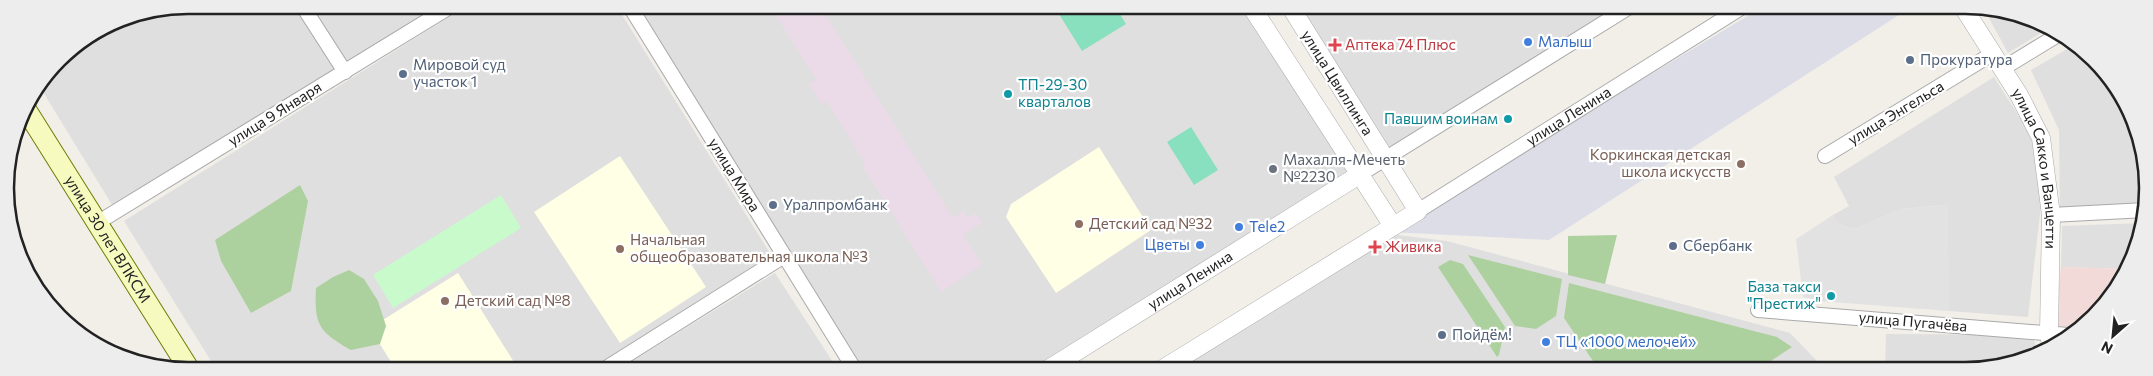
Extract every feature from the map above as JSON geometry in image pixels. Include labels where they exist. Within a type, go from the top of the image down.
[{"type":"main road","name":"улица 30 лет ВЛКСМ","points":[[30,116],[185,362]]},
{"type":"street","points":[[308,14],[345,72]]},
{"type":"street","name":"улица 9 Января","points":[[97,223],[438,14]]},
{"type":"street","name":"улица Мира","points":[[635,14],[850,362]]},
{"type":"street","name":"улица Цвиллинга","points":[[1256,14],[1359,175]]},
{"type":"street","name":"улица Цвиллинга","points":[[1295,14],[1418,211]]},
{"type":"street","name":"улица Ленина","points":[[1060,362],[1618,14]]},
{"type":"street","name":"улица Ленина","points":[[1174,362],[1731,14]]},
{"type":"street","name":"улица Сакко и Ванцетти","points":[[1968,14],[2019,95],[2041,138],[2051,215],[2050,340]]},
{"type":"street","name":"улица Энгельса","points":[[1825,156],[1997,62],[2052,37]]},
{"type":"street","points":[[1359,175],[1393,226]]},
{"type":"street","points":[[2051,215],[2138,210]]},
{"type":"street","points":[[616,362],[784,256]]},
{"type":"street","name":"улица Пугачёва","points":[[1758,310],[2050,340]]},
{"type":"shaded area","points":[[177,14],[303,14],[338,70],[114,208],[43,92],[65,65],[101,37],[132,23],[154,17]]},
{"type":"shaded area","points":[[315,14],[432,14],[347,66]]},
{"type":"shaded area","points":[[454,14],[622,14],[773,258],[607,362],[212,362],[124,221]]},
{"type":"shaded area","points":[[644,14],[1251,14],[1350,171],[1043,362],[857,362]]},
{"type":"shaded area","points":[[775,14],[825,14],[953,218],[964,211],[968,218],[976,213],[982,223],[963,235],[982,265],[941,292],[862,165],[865,163],[827,101],[821,104],[809,84],[816,79]]},
{"type":"shaded area","points":[[1303,14],[1608,14],[1388,151]]},
{"type":"shaded area","points":[[1751,14],[1900,14],[1549,240],[1389,232]]},
{"type":"shaded area","points":[[1988,16],[2010,20],[2042,32],[2008,53]]},
{"type":"shaded area","points":[[2069,48],[2096,73],[2116,101],[2130,132],[2138,165],[2138,206],[2060,211],[2059,130],[2031,70]]},
{"type":"shaded area","points":[[1994,77],[2032,137],[2041,206],[2028,317],[1949,311],[1947,205],[1901,209],[1855,229],[1839,224],[1833,215],[1849,206],[1834,177]]},
{"type":"shaded area","name":"Детский сад №32","points":[[1099,147],[1151,230],[1056,293],[1006,217],[1011,204]]},
{"type":"shaded area","name":"Начальная общеобразовательная школа №3","points":[[620,156],[706,287],[620,343],[534,212]]},
{"type":"shaded area","points":[[1948,205],[1949,311],[1819,301],[1803,297],[1796,239],[1833,215],[1839,224],[1855,229],[1901,209]]},
{"type":"shaded area","points":[[2136,223],[2126,255],[2119,269],[2061,267],[2062,226]]},
{"type":"shaded area","points":[[1398,235],[1447,241],[1790,333],[1818,362],[1180,362],[1384,236]]},
{"type":"shaded area","points":[[2061,267],[2119,269],[2110,285],[2096,303],[2069,328],[2055,326]]},
{"type":"shaded area","name":"Детский сад №8","points":[[458,273],[514,362],[391,362],[370,328]]},
{"type":"shaded area","points":[[775,273],[833,362],[631,362]]},
{"type":"shaded area","points":[[1886,334],[2032,335],[2036,347],[1999,359],[1976,362],[1885,362]]},
{"type":"green space","points":[[1059,14],[1120,14],[1126,24],[1082,51]]},
{"type":"green space","points":[[1191,127],[1218,170],[1194,185],[1167,142]]},
{"type":"green space","points":[[300,185],[308,201],[291,291],[251,313],[221,261],[215,240]]},
{"type":"green space","points":[[501,195],[521,228],[393,308],[373,275]]},
{"type":"green space","points":[[1617,235],[1605,284],[1568,275],[1568,236]]},
{"type":"green space","points":[[1468,255],[1562,279],[1556,316],[1536,329],[1515,326]]},
{"type":"green space","points":[[1450,260],[1463,264],[1505,327],[1497,357],[1438,267]]},
{"type":"green space","points":[[349,270],[364,279],[378,301],[386,326],[380,344],[351,350],[325,332],[318,319],[316,288],[333,277]]},
{"type":"green space","points":[[1569,283],[1777,337],[1792,347],[1769,362],[1594,362],[1564,318]]},
{"type":"place","name":"Малыш","points":[[1528,42]]},
{"type":"place","name":"Аптека 74 Плюс","points":[[1335,45]]},
{"type":"place","name":"Прокуратура","points":[[1910,60]]},
{"type":"place","name":"Мировой суд участок 1","points":[[403,74]]},
{"type":"place","name":"ТП-29-30 кварталов","points":[[1008,94]]},
{"type":"place","name":"Павшим воинам","points":[[1508,119]]},
{"type":"place","name":"Коркинская детская школа искусств","points":[[1741,164]]},
{"type":"place","name":"Махалля-Мечеть №2230","points":[[1273,169]]},
{"type":"place","name":"Уралпромбанк","points":[[773,205]]},
{"type":"place","name":"Детский сад №32","points":[[1079,224]]},
{"type":"place","name":"Tele2","points":[[1239,227]]},
{"type":"place","name":"Цветы","points":[[1200,245]]},
{"type":"place","name":"Сбербанк","points":[[1673,246]]},
{"type":"place","name":"Живика","points":[[1375,247]]},
{"type":"place","name":"Начальная общеобразовательная школа №3","points":[[620,249]]},
{"type":"place","name":"База такси \"Престиж\"","points":[[1831,296]]},
{"type":"place","name":"Детский сад №8","points":[[445,301]]},
{"type":"place","name":"Пойдём!","points":[[1442,335]]},
{"type":"place","name":"ТЦ «1000 мелочей»","points":[[1546,342]]}]
